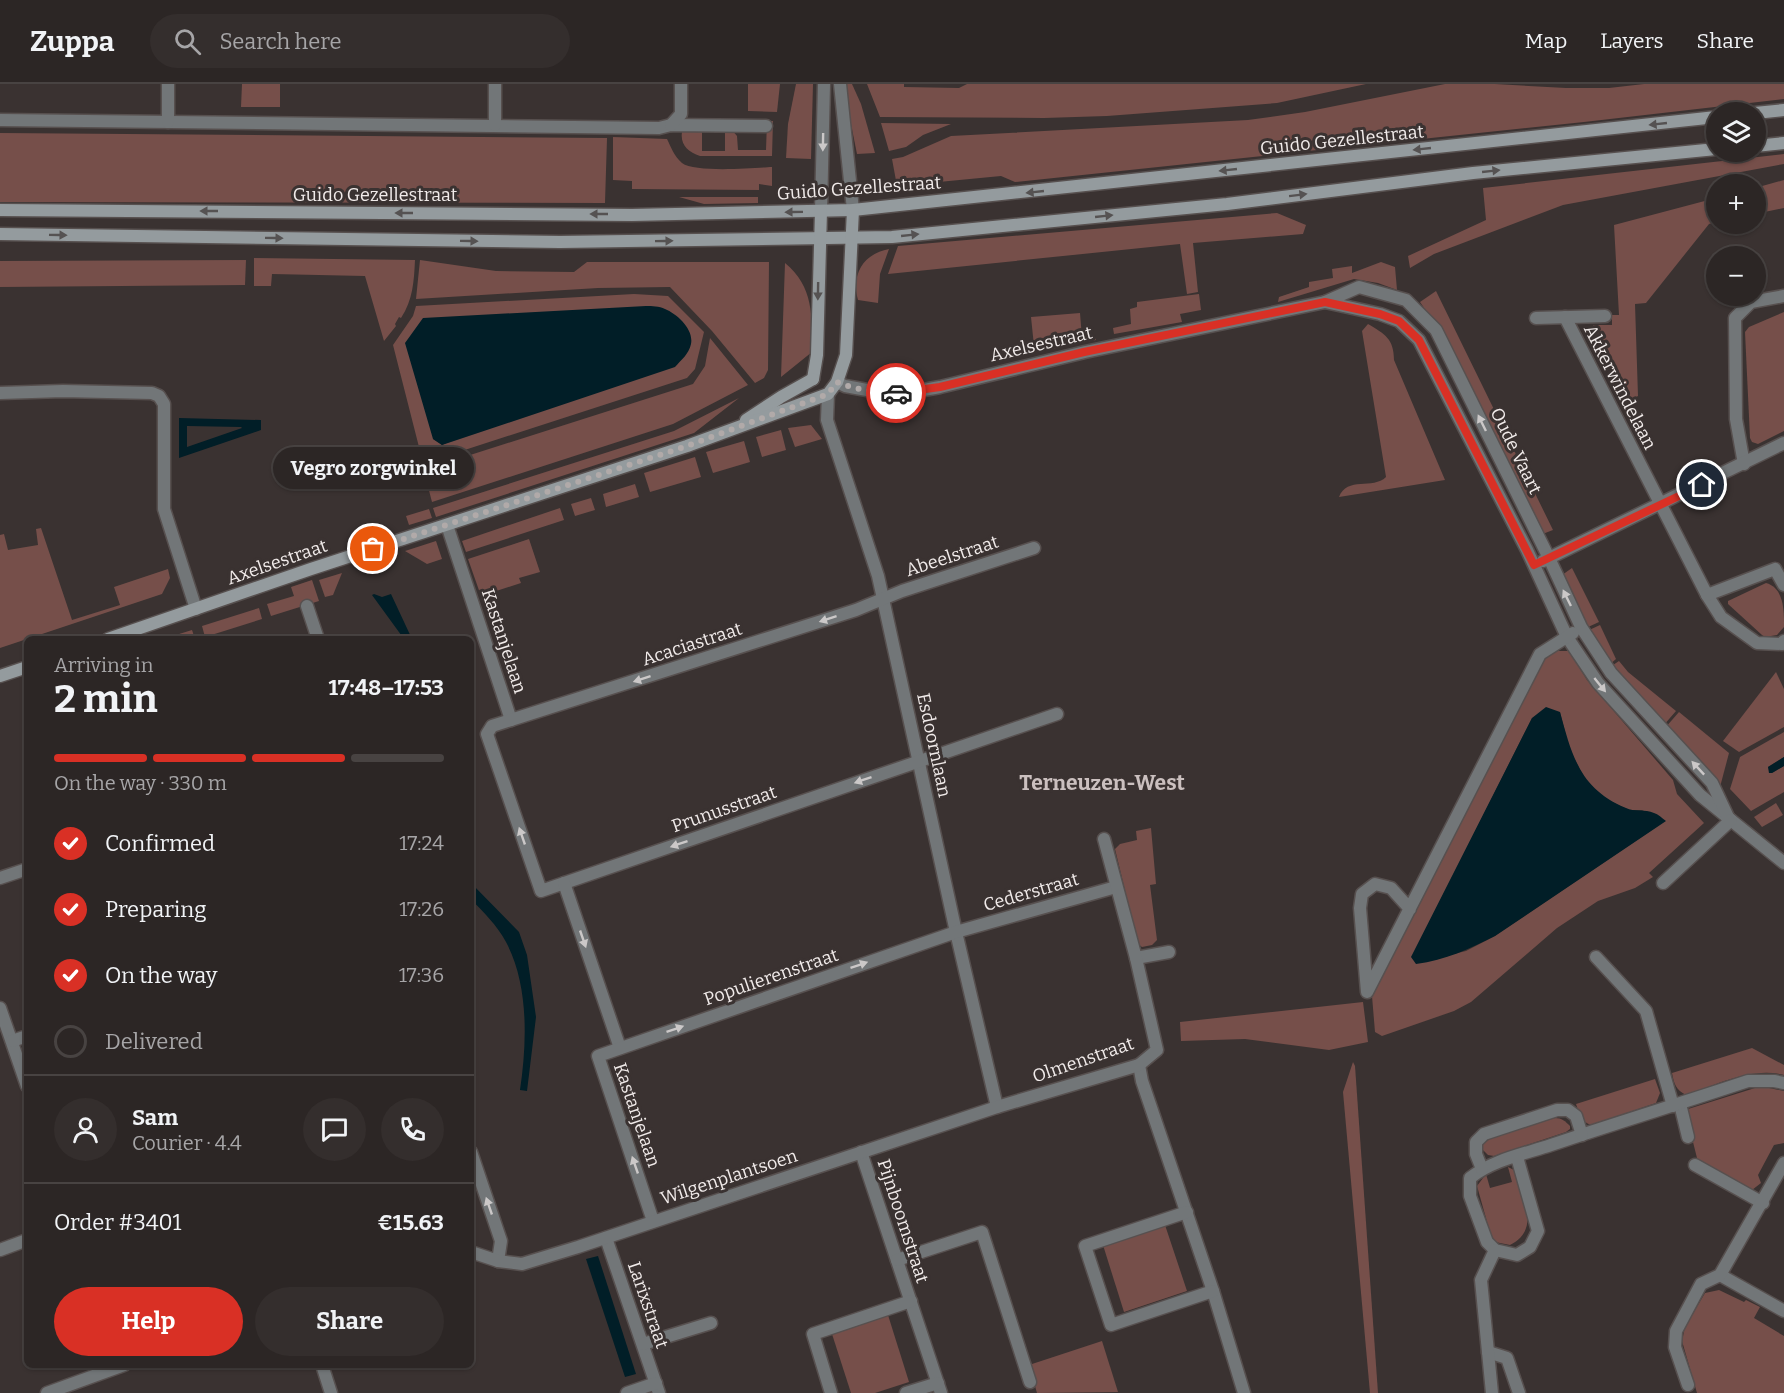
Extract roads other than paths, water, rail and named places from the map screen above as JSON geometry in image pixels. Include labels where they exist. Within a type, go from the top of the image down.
[{"type":"main road","points":[[1766,112],[1784,110]]},
{"type":"main road","name":"Guido Gezellestraat","points":[[0,210],[632,215],[821,212],[1706,118]]},
{"type":"main road","points":[[1766,145],[1784,143]]},
{"type":"main road","points":[[0,234],[560,242],[892,237],[1216,206],[1473,173],[1706,150]]},
{"type":"main road","points":[[813,379],[828,394],[837,382],[846,355],[853,210]]},
{"type":"main road","points":[[813,379],[817,355],[821,212]]},
{"type":"main road","points":[[813,379],[837,382]]},
{"type":"main road","name":"Axelsestraat","points":[[730,430],[813,379]]},
{"type":"main road","name":"Axelsestraat","points":[[117,636],[730,430],[828,394]]},
{"type":"main road","points":[[0,676],[24,668]]},
{"type":"street","points":[[168,84],[168,122]]},
{"type":"street","points":[[495,84],[495,125]]},
{"type":"street","points":[[671,125],[681,114],[681,84]]},
{"type":"street","points":[[821,212],[824,84]]},
{"type":"street","points":[[840,84],[853,210]]},
{"type":"street","points":[[0,120],[659,128],[671,125],[766,126]]},
{"type":"street","name":"Axelsestraat","points":[[837,382],[845,386],[902,394],[1084,352],[1325,302],[1359,287],[1406,300]]},
{"type":"street","points":[[1744,464],[1736,419],[1735,318],[1750,302],[1784,296]]},
{"type":"street","name":"Oude Vaart","points":[[1406,300],[1436,330],[1581,627],[1611,673],[1712,783],[1730,818]]},
{"type":"street","name":"Axelsestraat","points":[[1325,302],[1380,314],[1399,321]]},
{"type":"street","name":"Akkerwindelaan","points":[[1536,318],[1605,316]]},
{"type":"street","name":"Akkerwindelaan","points":[[1564,317],[1707,595],[1721,617],[1757,643],[1782,644],[1784,641]]},
{"type":"street","name":"Oude Vaart","points":[[1399,321],[1419,340],[1534,565],[1567,637],[1598,683],[1700,795],[1784,863]]},
{"type":"street","points":[[0,393],[63,391],[152,393],[159,396],[164,404],[164,509],[196,609]]},
{"type":"street","name":"Esdoornlaan","points":[[828,394],[827,420],[878,576],[997,1107]]},
{"type":"street","points":[[1534,565],[1784,443]]},
{"type":"street","name":"Kastanjelaan","points":[[447,525],[511,720],[492,726],[487,734],[541,891]]},
{"type":"street","name":"Abeelstraat","points":[[883,599],[1034,548]]},
{"type":"street","points":[[1707,595],[1775,569],[1784,585]]},
{"type":"street","name":"Acaciastraat","points":[[511,720],[856,610],[883,599]]},
{"type":"street","points":[[307,606],[317,636]]},
{"type":"street","points":[[1410,909],[1391,888],[1375,884],[1362,894],[1360,908],[1367,992],[1410,909],[1540,654],[1581,627]]},
{"type":"street","name":"Prunusstraat","points":[[541,891],[1057,714]]},
{"type":"street","points":[[1663,883],[1730,818]]},
{"type":"street","name":"Olmenstraat","points":[[997,1107],[1138,1065],[1157,1050],[1136,958],[1104,839]]},
{"type":"street","points":[[0,878],[24,870]]},
{"type":"street","name":"Kastanjelaan","points":[[564,883],[620,1048]]},
{"type":"street","name":"Cederstraat","points":[[956,932],[1116,887]]},
{"type":"street","name":"Populierenstraat","points":[[598,1056],[956,932]]},
{"type":"street","points":[[1136,958],[1170,952]]},
{"type":"street","points":[[1596,957],[1646,1011],[1688,1137]]},
{"type":"street","points":[[0,1008],[24,1077]]},
{"type":"street","points":[[12,1041],[24,1037]]},
{"type":"street","name":"Kastanjelaan","points":[[598,1056],[653,1221]]},
{"type":"street","points":[[1138,1065],[1213,1291],[1244,1393]]},
{"type":"street","points":[[1516,1157],[1538,1231],[1530,1247],[1517,1255],[1495,1250],[1487,1242],[1470,1196],[1470,1178],[1482,1169],[1516,1157],[1582,1135],[1748,1082],[1784,1083]]},
{"type":"street","name":"Wilgenplantsoen","points":[[474,1253],[498,1261],[522,1264],[997,1107]]},
{"type":"street","points":[[1482,1169],[1476,1154],[1476,1142],[1484,1134],[1557,1110],[1568,1110],[1576,1116],[1582,1135]]},
{"type":"street","name":"Pijnboomstraat","points":[[861,1152],[940,1388],[906,1393]]},
{"type":"street","points":[[474,1161],[501,1241],[498,1261]]},
{"type":"street","points":[[1688,1386],[1675,1347],[1676,1331],[1701,1284],[1720,1275],[1784,1163]]},
{"type":"street","points":[[1695,1165],[1763,1203]]},
{"type":"street","points":[[1187,1212],[1085,1246],[1111,1325],[1213,1291]]},
{"type":"street","points":[[897,1260],[982,1232],[1030,1382]]},
{"type":"street","name":"Larixstraat","points":[[606,1238],[657,1388],[627,1393]]},
{"type":"street","points":[[0,1250],[24,1241]]},
{"type":"street","points":[[1491,1393],[1481,1280],[1495,1250]]},
{"type":"street","points":[[1720,1275],[1784,1311]]},
{"type":"street","name":"Pijnboomstraat","points":[[831,1393],[813,1334],[911,1301]]},
{"type":"street","points":[[643,1344],[711,1323]]},
{"type":"street","points":[[1488,1352],[1507,1358],[1519,1393]]},
{"type":"street","points":[[46,1393],[116,1368]]},
{"type":"street","points":[[323,1368],[331,1393]]},
{"type":"water","points":[[660,307],[670,311],[684,323],[690,333],[690,348],[675,367],[442,445],[433,439],[405,343],[423,318]]},
{"type":"water","points":[[179,418],[261,420],[261,430],[179,458]],"holes":[[[187,426],[242,428],[187,447]]]},
{"type":"water","points":[[391,594],[411,636],[402,636],[372,595],[382,597]]},
{"type":"water","points":[[1546,707],[1560,712],[1574,757],[1588,781],[1598,791],[1626,808],[1651,812],[1666,821],[1495,936],[1447,957],[1416,964],[1411,957],[1532,718]]},
{"type":"water","points":[[1784,757],[1784,766],[1769,773],[1768,767]]},
{"type":"water","points":[[474,886],[519,932],[527,955],[536,1017],[527,1091],[520,1090],[525,1034],[519,977],[506,942],[490,919],[474,902]]},
{"type":"water","points":[[598,1256],[636,1374],[625,1377],[586,1259]]},
{"type":"place","name":"Vegro zorgwinkel","points":[[373,549]]},
{"type":"district","name":"Terneuzen-West","points":[[1102,783]]}]
